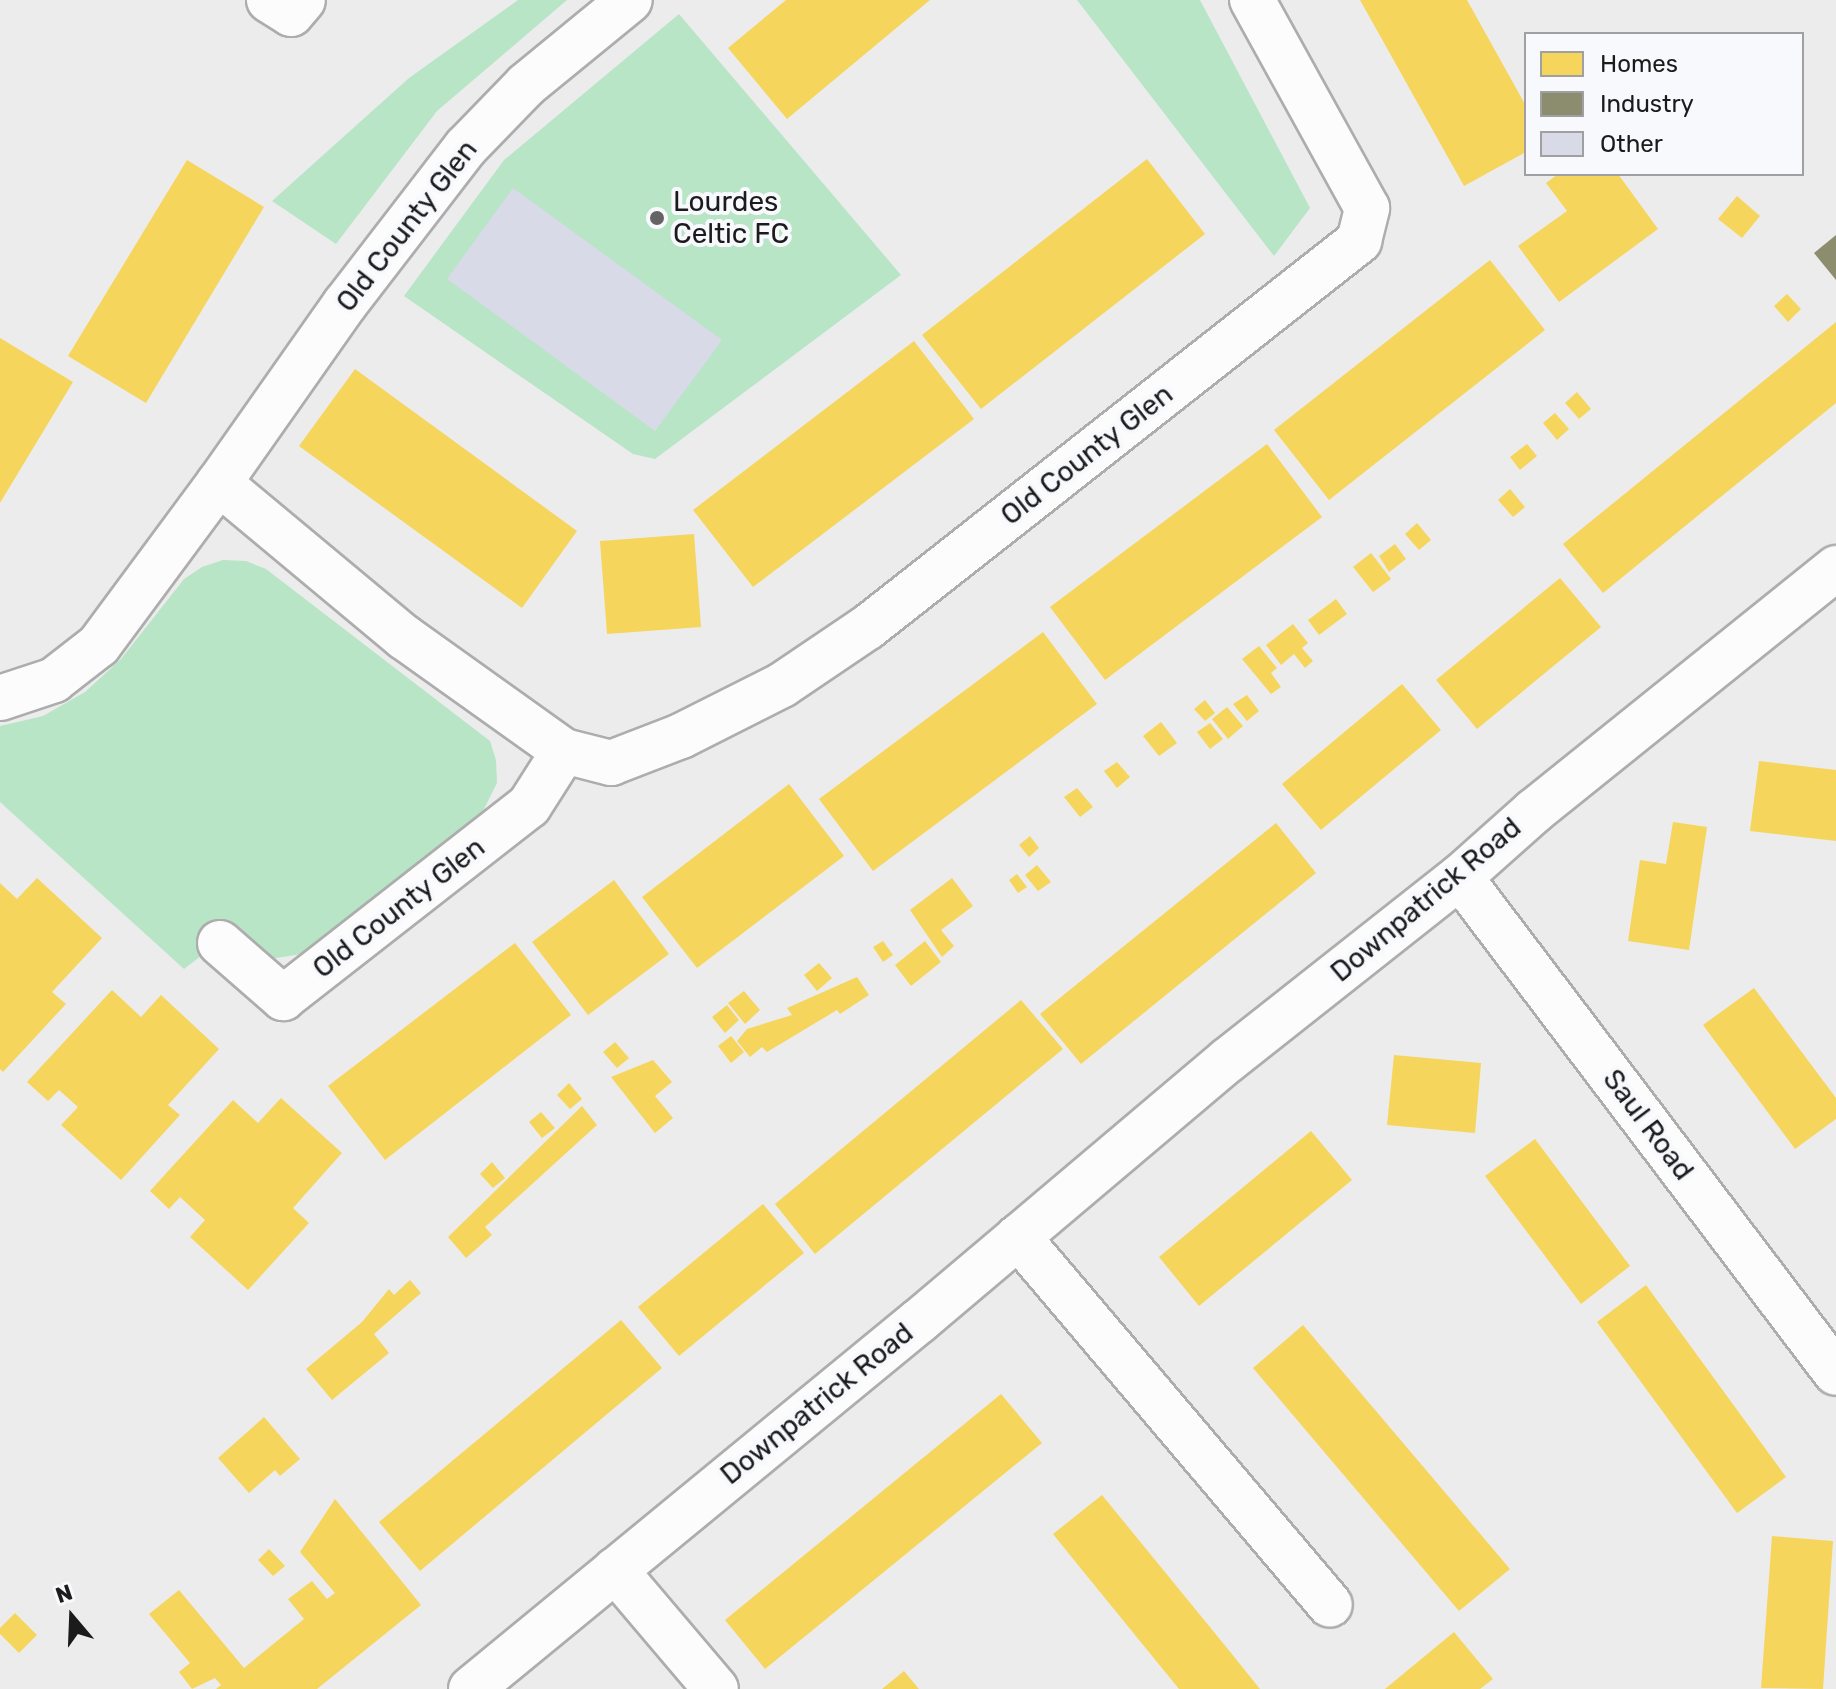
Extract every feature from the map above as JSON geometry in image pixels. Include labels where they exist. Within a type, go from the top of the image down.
[{"type":"street","points":[[269,0],[291,14],[303,0]]},
{"type":"street","name":"Old County Glen","points":[[0,698],[54,680],[99,645],[219,483],[345,304],[466,147],[526,85],[630,0]]},
{"type":"street","name":"Old County Glen","points":[[219,483],[404,637],[564,751],[611,763],[681,736],[782,685],[868,627],[1359,241],[1367,208],[1252,0]]},
{"type":"street","name":"Downpatrick Road","points":[[471,1689],[1228,1060],[1460,877],[1534,811],[1836,568]]},
{"type":"street","name":"Old County Glen","points":[[220,943],[283,998],[529,806],[564,751]]},
{"type":"street","name":"Saul Road","points":[[1460,877],[1836,1373]]},
{"type":"street","points":[[1018,1237],[1330,1605]]},
{"type":"street","points":[[615,1570],[716,1689]]},
{"type":"green space","points":[[518,0],[567,0],[437,111],[336,244],[272,201],[409,78]]},
{"type":"green space","points":[[1077,0],[1200,0],[1310,208],[1274,256]]},
{"type":"green space","name":"Lourdes Celtic FC","points":[[679,14],[901,275],[655,459],[633,454],[404,296],[504,160]]},
{"type":"green space","points":[[223,560],[246,561],[266,569],[490,741],[496,760],[497,783],[483,811],[302,954],[270,959],[236,929],[184,969],[0,802],[0,726],[43,716],[85,692],[121,659],[184,579],[202,567]]},
{"type":"building: Homes","points":[[786,0],[930,0],[787,119],[728,48]]},
{"type":"building: Homes","points":[[1360,0],[1467,0],[1524,102],[1524,153],[1464,186]]},
{"type":"building: Homes","points":[[1147,159],[1205,234],[981,409],[922,335]]},
{"type":"building: Homes","points":[[187,160],[264,207],[146,403],[68,356]]},
{"type":"building: Homes","points":[[1555,176],[1619,176],[1658,229],[1559,302],[1518,246],[1567,211],[1546,183]]},
{"type":"building: Homes","points":[[1737,196],[1760,216],[1742,238],[1718,219]]},
{"type":"building: Homes","points":[[1490,260],[1545,330],[1329,500],[1274,430]]},
{"type":"building: Homes","points":[[1787,294],[1801,309],[1788,322],[1774,306]]},
{"type":"building: Homes","points":[[1836,322],[1836,403],[1603,593],[1563,544]]},
{"type":"building: Homes","points":[[0,338],[73,382],[0,503]]},
{"type":"building: Homes","points":[[914,341],[974,419],[753,587],[693,510]]},
{"type":"building: Homes","points":[[355,369],[577,531],[522,608],[299,446]]},
{"type":"building: Homes","points":[[1577,392],[1591,409],[1579,419],[1565,403]]},
{"type":"building: Homes","points":[[1555,413],[1569,429],[1557,440],[1543,423]]},
{"type":"building: Homes","points":[[1267,444],[1322,517],[1105,680],[1050,607]]},
{"type":"building: Homes","points":[[1527,444],[1537,456],[1520,470],[1510,457]]},
{"type":"building: Homes","points":[[1510,489],[1525,507],[1513,517],[1498,500]]},
{"type":"building: Homes","points":[[1417,523],[1431,540],[1419,550],[1405,534]]},
{"type":"building: Homes","points":[[694,534],[701,627],[607,634],[600,541]]},
{"type":"building: Homes","points":[[1395,544],[1406,559],[1389,572],[1379,556]]},
{"type":"building: Homes","points":[[1371,553],[1391,579],[1373,592],[1353,567]]},
{"type":"building: Homes","points":[[1560,578],[1601,627],[1477,729],[1436,680]]},
{"type":"building: Homes","points":[[1336,599],[1347,614],[1319,635],[1308,620]]},
{"type":"building: Homes","points":[[1293,624],[1308,643],[1302,648],[1313,661],[1305,668],[1294,654],[1281,665],[1266,645]]},
{"type":"building: Homes","points":[[1043,632],[1097,704],[873,871],[819,799]]},
{"type":"building: Homes","points":[[1259,646],[1277,668],[1271,673],[1281,687],[1271,694],[1242,659]]},
{"type":"building: Homes","points":[[1402,684],[1441,730],[1321,830],[1282,784]]},
{"type":"building: Homes","points":[[1247,695],[1259,711],[1247,721],[1233,704]]},
{"type":"building: Homes","points":[[1205,700],[1215,713],[1205,721],[1194,709]]},
{"type":"building: Homes","points":[[1227,707],[1243,726],[1228,739],[1212,719]]},
{"type":"building: Homes","points":[[1161,722],[1177,743],[1159,756],[1143,736]]},
{"type":"building: Homes","points":[[1210,723],[1223,739],[1210,749],[1197,732]]},
{"type":"building: Homes","points":[[1759,761],[1836,770],[1836,841],[1750,831]]},
{"type":"building: Homes","points":[[1117,762],[1130,777],[1117,788],[1104,771]]},
{"type":"building: Homes","points":[[789,784],[844,856],[697,968],[642,897]]},
{"type":"building: Homes","points":[[1077,788],[1093,807],[1080,817],[1064,797]]},
{"type":"building: Homes","points":[[1673,822],[1707,827],[1689,950],[1628,941],[1640,860],[1666,864]]},
{"type":"building: Homes","points":[[1276,823],[1316,873],[1081,1064],[1040,1014]]},
{"type":"building: Homes","points":[[1030,836],[1039,848],[1029,857],[1019,845]]},
{"type":"building: Homes","points":[[1037,865],[1051,882],[1038,891],[1025,875]]},
{"type":"building: Homes","points":[[1017,874],[1027,887],[1018,893],[1009,880]]},
{"type":"building: Homes","points":[[37,878],[102,938],[52,992],[66,1004],[3,1072],[0,1069],[0,883],[17,899]]},
{"type":"building: Homes","points":[[952,878],[973,906],[941,930],[954,946],[942,957],[910,910]]},
{"type":"building: Homes","points":[[614,880],[669,954],[588,1015],[532,942]]},
{"type":"building: Homes","points":[[883,941],[893,955],[883,962],[873,947]]},
{"type":"building: Homes","points":[[925,941],[941,962],[911,986],[895,965]]},
{"type":"building: Homes","points":[[515,943],[571,1015],[385,1160],[328,1086]]},
{"type":"building: Homes","points":[[819,963],[832,978],[817,991],[804,975]]},
{"type":"building: Homes","points":[[857,977],[869,995],[840,1014],[837,1010],[767,1052],[762,1047],[750,1057],[737,1041],[747,1029],[792,1015],[787,1008]]},
{"type":"building: Homes","points":[[1754,988],[1836,1098],[1836,1119],[1795,1149],[1703,1025]]},
{"type":"building: Homes","points":[[112,990],[141,1017],[161,995],[219,1049],[168,1105],[180,1115],[121,1180],[61,1125],[78,1107],[59,1090],[48,1101],[27,1082]]},
{"type":"building: Homes","points":[[744,991],[760,1010],[745,1024],[728,1003]]},
{"type":"building: Homes","points":[[1021,1000],[1063,1049],[815,1254],[775,1204]]},
{"type":"building: Homes","points":[[727,1005],[739,1020],[725,1033],[712,1017]]},
{"type":"building: Homes","points":[[731,1036],[744,1052],[731,1063],[718,1046]]},
{"type":"building: Homes","points":[[615,1042],[629,1058],[617,1068],[603,1052]]},
{"type":"building: Homes","points":[[1394,1055],[1481,1063],[1475,1133],[1387,1125]]},
{"type":"building: Homes","points":[[653,1060],[672,1082],[655,1096],[673,1118],[655,1133],[611,1077]]},
{"type":"building: Homes","points":[[569,1083],[582,1099],[570,1109],[557,1095]]},
{"type":"building: Homes","points":[[281,1098],[342,1153],[293,1208],[309,1223],[248,1290],[190,1237],[205,1220],[180,1197],[169,1209],[150,1191],[233,1100],[258,1123]]},
{"type":"building: Homes","points":[[582,1106],[597,1125],[485,1227],[492,1235],[466,1258],[448,1237]]},
{"type":"building: Homes","points":[[541,1112],[555,1128],[542,1138],[529,1122]]},
{"type":"building: Homes","points":[[1311,1131],[1352,1180],[1199,1306],[1159,1257]]},
{"type":"building: Homes","points":[[1535,1139],[1630,1266],[1581,1304],[1485,1176]]},
{"type":"building: Homes","points":[[492,1162],[505,1178],[493,1188],[480,1174]]},
{"type":"building: Homes","points":[[763,1204],[804,1253],[679,1356],[638,1307]]},
{"type":"building: Homes","points":[[410,1280],[421,1293],[374,1334],[389,1353],[332,1400],[306,1369],[362,1322],[389,1289],[394,1295]]},
{"type":"building: Homes","points":[[1646,1285],[1786,1477],[1737,1513],[1597,1322]]},
{"type":"building: Homes","points":[[621,1320],[662,1368],[420,1571],[379,1522]]},
{"type":"building: Homes","points":[[1303,1325],[1510,1569],[1459,1611],[1253,1368]]},
{"type":"building: Homes","points":[[1001,1394],[1042,1443],[765,1669],[725,1620]]},
{"type":"building: Homes","points":[[264,1417],[300,1459],[280,1476],[275,1470],[249,1493],[218,1458]]},
{"type":"building: Homes","points":[[1102,1495],[1260,1689],[1179,1689],[1078,1565],[1053,1534]]},
{"type":"building: Homes","points":[[335,1499],[421,1605],[317,1689],[216,1689],[221,1685],[215,1678],[192,1689],[179,1672],[190,1663],[149,1614],[179,1590],[244,1668],[304,1619],[288,1599],[312,1581],[327,1599],[335,1593],[300,1552]]},
{"type":"building: Homes","points":[[1772,1536],[1833,1541],[1823,1689],[1761,1688]]},
{"type":"building: Homes","points":[[269,1549],[285,1566],[273,1576],[258,1560]]},
{"type":"building: Homes","points":[[15,1613],[37,1635],[19,1653],[0,1634],[0,1628]]},
{"type":"building: Homes","points":[[1454,1632],[1493,1679],[1480,1689],[1385,1689]]},
{"type":"building: Homes","points":[[904,1671],[919,1689],[882,1689]]},
{"type":"building: Industry","points":[[1836,235],[1836,280],[1814,253]]},
{"type":"building: Other","points":[[513,188],[722,340],[655,431],[447,279]]},
{"type":"place","name":"Lourdes Celtic FC","points":[[657,218]]}]
